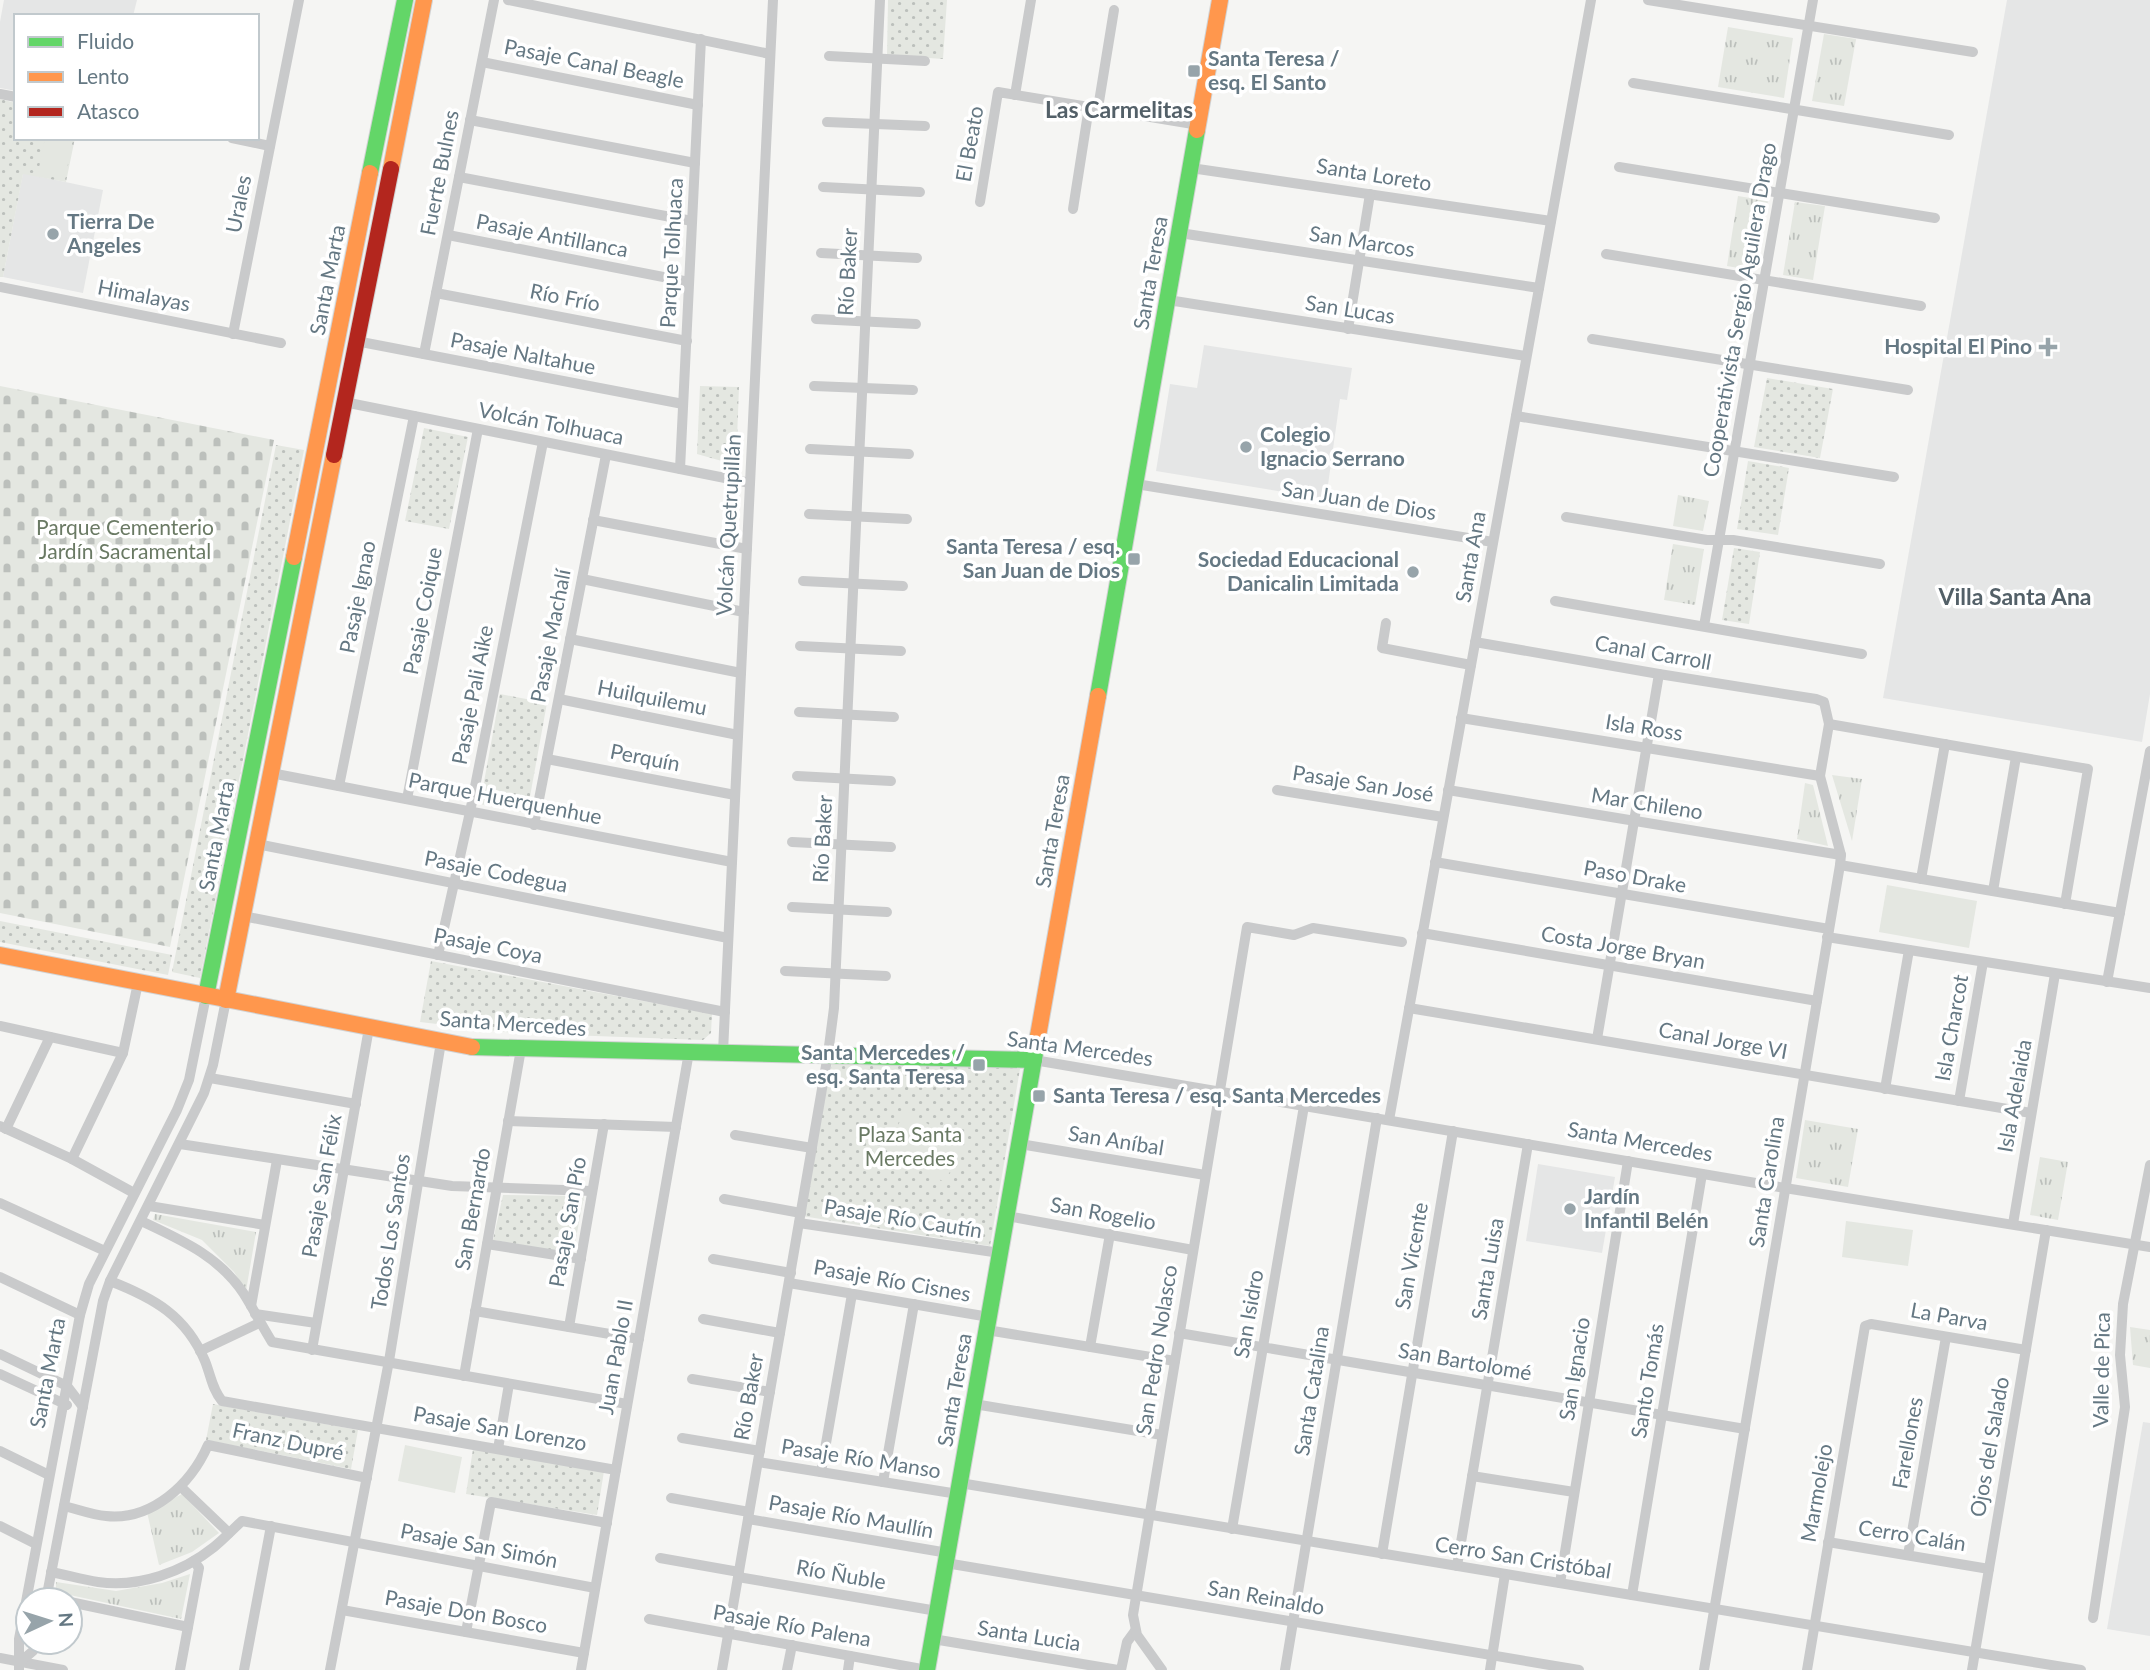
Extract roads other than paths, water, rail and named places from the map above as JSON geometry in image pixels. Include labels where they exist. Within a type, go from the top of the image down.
[{"type":"street","name":"Urales","points":[[233,334],[299,0]]},
{"type":"street","name":"Santa Marta","points":[[20,1666],[19,1639],[80,1315],[89,1284],[104,1251],[177,1110],[189,1080],[405,0]]},
{"type":"street","name":"Santa Marta","points":[[48,1586],[103,1301],[110,1281],[180,1144],[209,1078],[424,0]]},
{"type":"street","name":"Fuerte Bulnes","points":[[424,354],[494,0]]},
{"type":"street","points":[[508,0],[770,54]]},
{"type":"street","name":"Volcán Quetrupillán","points":[[723,1052],[773,0]]},
{"type":"street","name":"Río Baker","points":[[722,1670],[828,1054],[836,974],[880,0]]},
{"type":"street","name":"El Beato","points":[[979,202],[998,92],[1015,95],[1031,0]]},
{"type":"street","name":"Santa Teresa","points":[[927,1670],[1220,0]]},
{"type":"street","name":"Santa Ana","points":[[1383,1119],[1409,1007],[1591,0]]},
{"type":"street","points":[[1648,0],[1973,52]]},
{"type":"street","name":"Cooperativista Sergio Aguilera Drago","points":[[1704,626],[1814,0]]},
{"type":"street","points":[[1073,209],[1114,10]]},
{"type":"street","name":"Parque Tolhuaca","points":[[680,469],[701,39]]},
{"type":"street","points":[[829,56],[925,61]]},
{"type":"street","name":"Pasaje Canal Beagle","points":[[482,62],[698,105]]},
{"type":"street","points":[[1633,83],[1949,135]]},
{"type":"street","points":[[1015,95],[1199,125]]},
{"type":"street","points":[[470,120],[695,163]]},
{"type":"street","points":[[827,122],[925,126]]},
{"type":"street","points":[[242,140],[270,146]]},
{"type":"street","name":"Santa Loreto","points":[[1191,167],[1551,221]]},
{"type":"street","points":[[1619,167],[1936,218]]},
{"type":"street","points":[[459,177],[692,221]]},
{"type":"street","points":[[823,187],[920,192]]},
{"type":"street","points":[[1348,329],[1370,194]]},
{"type":"street","name":"San Marcos","points":[[1180,233],[1539,288]]},
{"type":"street","name":"Pasaje Antillanca","points":[[448,235],[690,282]]},
{"type":"street","points":[[821,253],[917,258]]},
{"type":"street","points":[[1606,254],[1921,306]]},
{"type":"street","name":"Himalayas","points":[[0,287],[281,343]]},
{"type":"street","name":"Río Frío","points":[[436,293],[687,341]]},
{"type":"street","name":"San Lucas","points":[[1168,300],[1526,356]]},
{"type":"street","points":[[816,319],[916,324]]},
{"type":"street","points":[[1592,339],[1908,390]]},
{"type":"street","name":"Pasaje Naltahue","points":[[356,341],[683,404]]},
{"type":"street","points":[[814,386],[913,390]]},
{"type":"street","name":"Volcán Tolhuaca","points":[[344,402],[750,483]]},
{"type":"street","name":"Pasaje Ignao","points":[[339,786],[414,416]]},
{"type":"street","points":[[1516,416],[1894,477]]},
{"type":"street","name":"Pasaje Coique","points":[[407,799],[478,429]]},
{"type":"street","name":"Pasaje Pali Aike","points":[[438,955],[470,812],[543,442]]},
{"type":"street","points":[[810,449],[909,454]]},
{"type":"street","name":"Pasaje Machalí","points":[[534,825],[606,455]]},
{"type":"street","name":"San Juan de Dios","points":[[1136,484],[1493,542]]},
{"type":"street","points":[[809,514],[907,519]]},
{"type":"street","points":[[1566,517],[1880,564]]},
{"type":"street","points":[[593,520],[747,549]]},
{"type":"street","points":[[582,579],[744,612]]},
{"type":"street","points":[[803,581],[903,586]]},
{"type":"street","points":[[1555,601],[1862,654]]},
{"type":"street","points":[[1386,623],[1382,648],[1471,665]]},
{"type":"street","points":[[570,639],[741,673]]},
{"type":"street","name":"Canal Carroll","points":[[1475,642],[1824,702]]},
{"type":"street","points":[[800,646],[901,651]]},
{"type":"street","points":[[1597,1039],[1659,674]]},
{"type":"street","name":"Huilquilemu","points":[[559,699],[738,735]]},
{"type":"street","name":"Santa Carolina","points":[[1704,1670],[1840,860],[1820,776],[1829,724],[1824,702]]},
{"type":"street","points":[[799,712],[894,716]]},
{"type":"street","name":"Isla Ross","points":[[1461,718],[1820,776]]},
{"type":"street","points":[[1829,724],[2088,769],[2065,904]]},
{"type":"street","points":[[1921,879],[1945,744]]},
{"type":"street","points":[[2107,982],[2150,751]]},
{"type":"street","points":[[1993,891],[2016,757]]},
{"type":"street","name":"Perquín","points":[[547,759],[735,795]]},
{"type":"street","name":"Parque Huerquenhue","points":[[271,773],[732,862]]},
{"type":"street","points":[[797,776],[891,781]]},
{"type":"street","name":"Pasaje San José","points":[[1277,790],[1443,817]]},
{"type":"street","name":"Mar Chileno","points":[[1448,790],[1634,821],[1840,860],[1921,879],[2120,913]]},
{"type":"street","points":[[792,842],[891,847]]},
{"type":"street","name":"Pasaje Codegua","points":[[257,844],[728,939]]},
{"type":"street","name":"Paso Drake","points":[[1435,862],[1621,894],[1909,950],[2150,988]]},
{"type":"street","points":[[792,907],[887,912]]},
{"type":"street","name":"Pasaje Coya","points":[[243,916],[725,1012]]},
{"type":"street","name":"San Pedro Nolasco","points":[[1119,1670],[1127,1642],[1135,1630],[1133,1620],[1136,1595],[1247,927],[1294,935],[1313,928],[1402,942]]},
{"type":"street","name":"Costa Jorge Bryan","points":[[1422,933],[1817,1001]]},
{"type":"street","points":[[1885,1088],[1909,950]]},
{"type":"street","name":"Santa Mercedes","points":[[0,955],[441,1042],[521,1049],[1034,1060],[1785,1188],[2150,1247]]},
{"type":"street","name":"Isla Charcot","points":[[1959,1101],[1983,962]]},
{"type":"street","points":[[785,971],[886,976]]},
{"type":"street","name":"Isla Adelaida","points":[[2012,1224],[2055,974]]},
{"type":"street","points":[[72,1159],[123,1053],[138,983]]},
{"type":"street","name":"Canal Jorge VI","points":[[1409,1007],[2031,1114]]},
{"type":"street","points":[[0,1026],[123,1053]]},
{"type":"street","name":"Pasaje San Félix","points":[[312,1350],[369,1028]]},
{"type":"street","points":[[50,1037],[3,1127],[72,1159],[134,1193]]},
{"type":"street","name":"Todos Los Santos","points":[[330,1670],[389,1361],[441,1042]]},
{"type":"street","name":"San Bernardo","points":[[464,1376],[521,1049]]},
{"type":"street","name":"Juan Pablo II","points":[[581,1670],[689,1052]]},
{"type":"street","points":[[209,1078],[356,1104]]},
{"type":"street","name":"San Isidro","points":[[1232,1529],[1304,1106]]},
{"type":"street","name":"Santa Catalina","points":[[1285,1670],[1337,1360],[1383,1119]]},
{"type":"street","points":[[508,1121],[676,1127]]},
{"type":"street","name":"Pasaje San Pío","points":[[569,1327],[604,1124]]},
{"type":"street","name":"San Vicente","points":[[1382,1554],[1453,1131]]},
{"type":"street","points":[[735,1135],[812,1149]]},
{"type":"street","points":[[180,1144],[419,1181],[496,1189],[593,1191]]},
{"type":"street","name":"San Aníbal","points":[[1020,1144],[1205,1175]]},
{"type":"street","name":"Santa Luisa","points":[[1457,1566],[1528,1144]]},
{"type":"street","points":[[255,1314],[265,1225],[277,1160]]},
{"type":"street","name":"San Ignacio","points":[[1560,1583],[1628,1161]]},
{"type":"street","name":"Valle de Pica","points":[[2093,1618],[2124,1413],[2120,1355],[2121,1318],[2150,1165]]},
{"type":"street","name":"Santo Tomás","points":[[1632,1595],[1702,1174]]},
{"type":"street","name":"Pasaje Río Cautín","points":[[724,1199],[800,1218],[1000,1253]]},
{"type":"street","points":[[0,1203],[104,1251]]},
{"type":"street","points":[[149,1206],[265,1225]]},
{"type":"street","name":"San Rogelio","points":[[1007,1216],[1193,1250]]},
{"type":"street","points":[[141,1221],[194,1246],[209,1257],[235,1282],[272,1342],[627,1404]]},
{"type":"street","name":"Ojos del Salado","points":[[1972,1670],[2046,1230]]},
{"type":"street","points":[[1090,1347],[1110,1234]]},
{"type":"street","points":[[487,1244],[581,1259]]},
{"type":"street","name":"Pasaje Río Cisnes","points":[[713,1259],[852,1294],[914,1304],[1090,1347],[1175,1361]]},
{"type":"street","points":[[0,1277],[80,1315]]},
{"type":"street","points":[[110,1281],[159,1303],[182,1325],[201,1351],[255,1314],[316,1323]]},
{"type":"street","points":[[821,1472],[852,1294]]},
{"type":"street","points":[[883,1482],[914,1304]]},
{"type":"street","points":[[475,1311],[639,1339]]},
{"type":"street","points":[[703,1319],[780,1333]]},
{"type":"street","name":"La Parva","points":[[1866,1324],[2026,1350]]},
{"type":"street","name":"Marmolejo","points":[[1807,1670],[1866,1324]]},
{"type":"street","name":"San Bartolomé","points":[[1179,1333],[1745,1429]]},
{"type":"street","name":"Farellones","points":[[1908,1555],[1946,1336]]},
{"type":"street","name":"Pasaje San Lorenzo","points":[[201,1351],[214,1392],[222,1401],[616,1470]]},
{"type":"street","points":[[0,1354],[66,1386],[83,1407]]},
{"type":"street","points":[[0,1374],[63,1405],[83,1407]]},
{"type":"street","points":[[692,1379],[770,1392]]},
{"type":"street","points":[[498,1449],[509,1384]]},
{"type":"street","points":[[974,1404],[1163,1435]]},
{"type":"street","name":"Pasaje Río Manso","points":[[682,1438],[821,1472],[883,1482],[959,1489]]},
{"type":"street","name":"Franz Dupré","points":[[64,1506],[106,1516],[128,1514],[156,1504],[181,1487],[208,1446],[367,1478]]},
{"type":"street","points":[[0,1451],[49,1475]]},
{"type":"street","points":[[1472,1476],[1574,1492]]},
{"type":"street","points":[[51,1572],[100,1583],[124,1583],[147,1580],[194,1561],[229,1533],[181,1487]]},
{"type":"street","name":"Cerro San Cristóbal","points":[[959,1489],[1150,1515],[2081,1670]]},
{"type":"street","name":"Pasaje Río Maullín","points":[[671,1498],[947,1558]]},
{"type":"street","points":[[466,1632],[491,1502],[607,1523]]},
{"type":"street","name":"Pasaje San Simón","points":[[229,1533],[242,1521],[595,1588]]},
{"type":"street","points":[[0,1526],[36,1544]]},
{"type":"street","points":[[244,1670],[271,1526]]},
{"type":"street","name":"Cerro Calán","points":[[1828,1542],[1989,1569]]},
{"type":"street","name":"Río Ñuble","points":[[660,1558],[937,1611]]},
{"type":"street","name":"San Reinaldo","points":[[947,1558],[1136,1595],[1579,1670]]},
{"type":"street","points":[[180,1670],[199,1569],[194,1561]]},
{"type":"street","points":[[1490,1670],[1506,1574]]},
{"type":"street","points":[[84,1605],[188,1627]]},
{"type":"street","name":"Pasaje Don Bosco","points":[[342,1609],[584,1653]]},
{"type":"street","name":"Pasaje Río Palena","points":[[649,1619],[927,1670]]},
{"type":"street","points":[[1135,1630],[1162,1670]]},
{"type":"street","name":"Santa Lucia","points":[[933,1639],[1119,1670]]},
{"type":"street","points":[[787,1670],[792,1645]]},
{"type":"street","points":[[848,1670],[850,1656]]},
{"type":"street","points":[[0,1658],[20,1666],[63,1670]]},
{"type":"place","name":"Santa Teresa / esq. El Santo","points":[[1194,71]]},
{"type":"place","name":"Tierra De Angeles","points":[[53,234]]},
{"type":"place","name":"Hospital El Pino","points":[[2048,347]]},
{"type":"place","name":"Colegio Ignacio Serrano","points":[[1246,447]]},
{"type":"place","name":"Santa Teresa / esq. San Juan de Dios","points":[[1134,559]]},
{"type":"place","name":"Sociedad Educacional Danicalin Limitada","points":[[1413,572]]},
{"type":"place","name":"Santa Mercedes / esq. Santa Teresa","points":[[979,1065]]},
{"type":"place","name":"Santa Teresa / esq. Santa Mercedes","points":[[1039,1096]]},
{"type":"place","name":"Jardín Infantil Belén","points":[[1570,1209]]},
{"type":"district","name":"Las Carmelitas","points":[[1119,110]]},
{"type":"district","name":"Villa Santa Ana","points":[[2015,597]]},
{"type":"park label","name":"Parque Cementerio Jardín Sacramental","points":[[125,540]]},
{"type":"park label","name":"Plaza Santa Mercedes","points":[[910,1147]]}]
